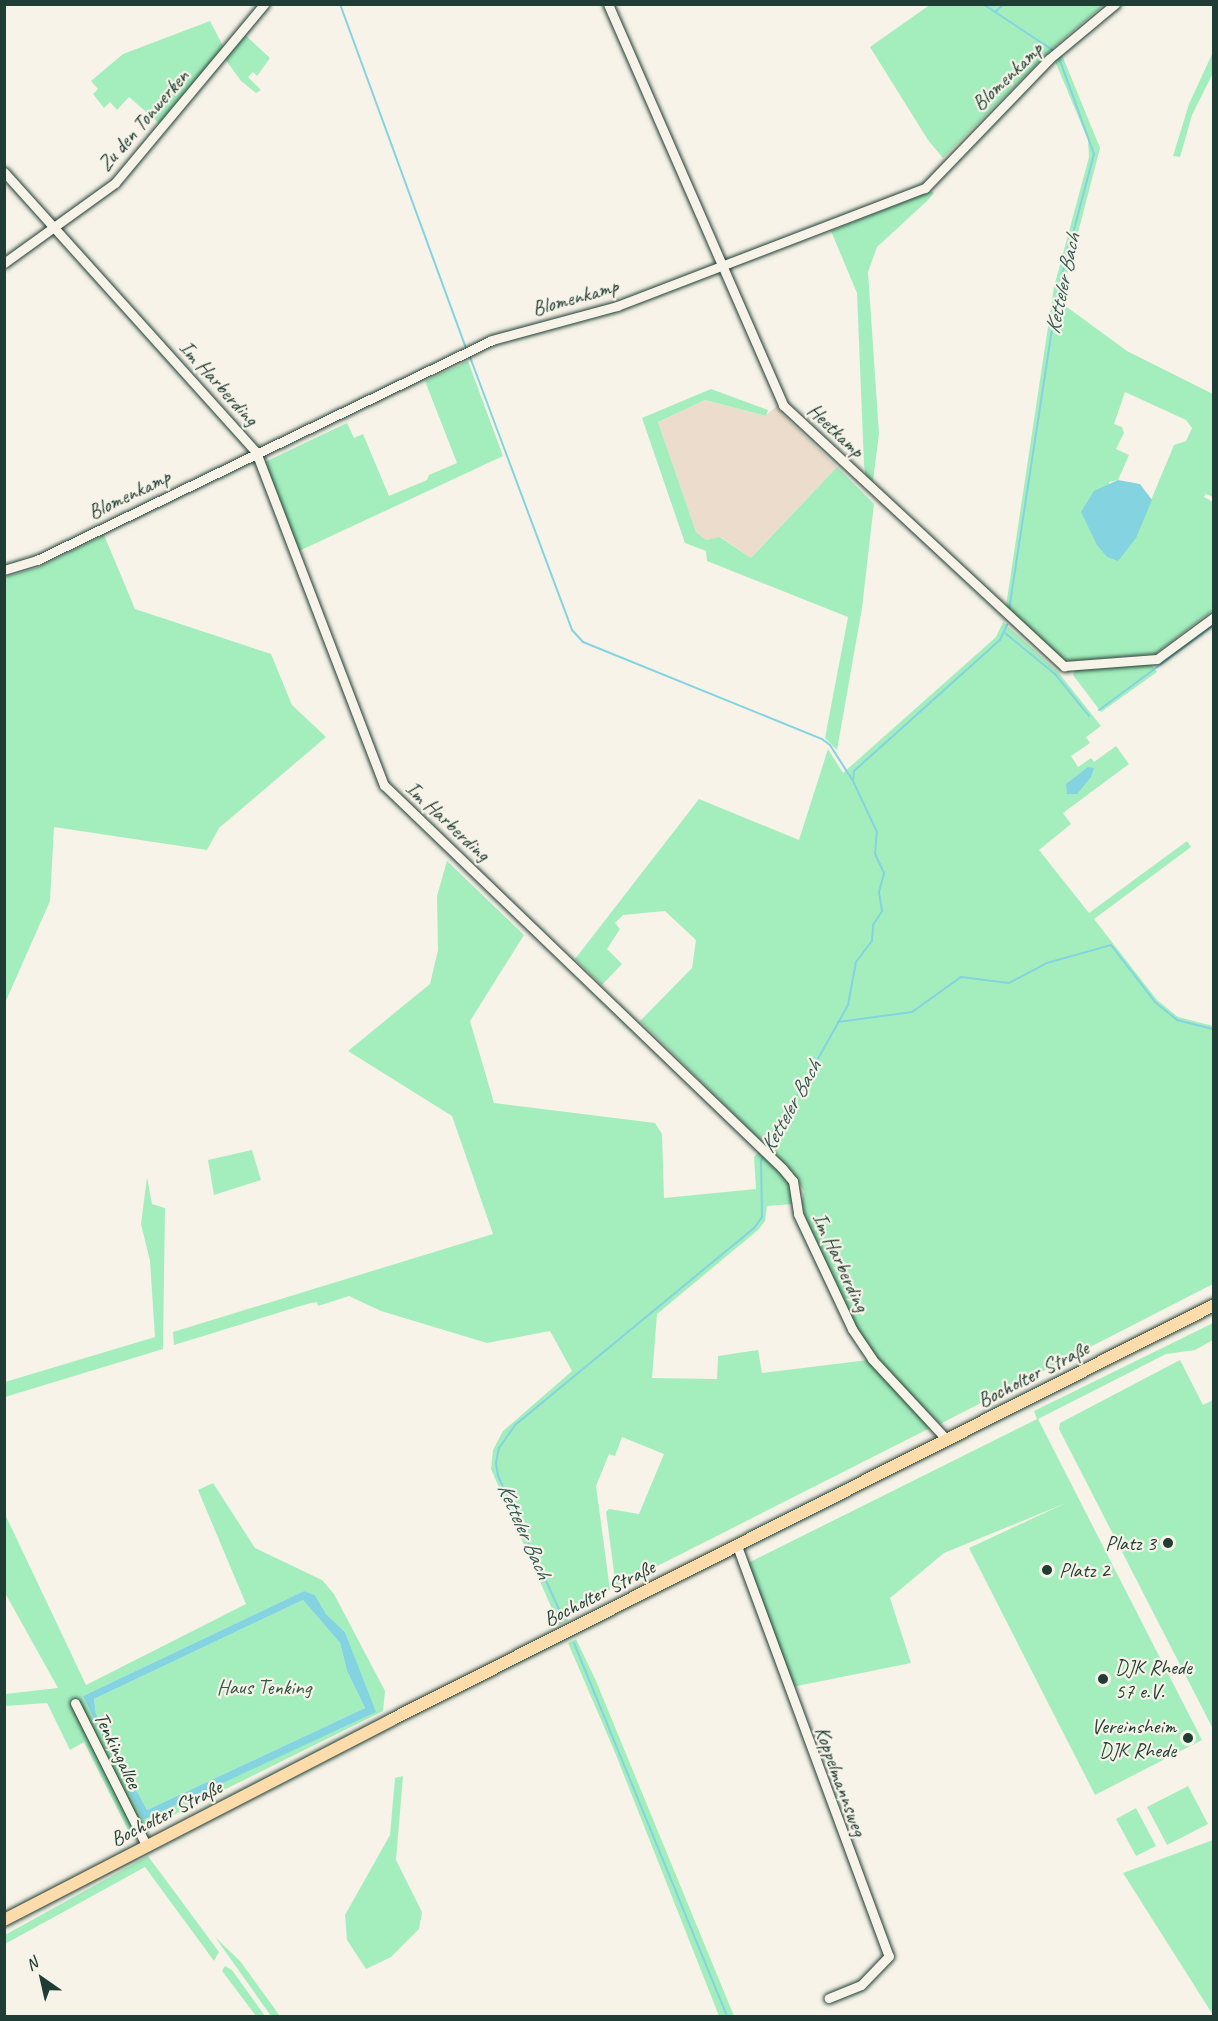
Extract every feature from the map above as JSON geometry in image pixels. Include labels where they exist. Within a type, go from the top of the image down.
[{"type":"main road","name":"Bocholter Straße","points":[[4,1920],[146,1845],[1214,1305]]},
{"type":"street","name":"Zu den Tonwerken","points":[[4,263],[115,183],[264,4]]},
{"type":"street","name":"Heetkamp","points":[[608,4],[725,265],[783,405],[1064,666],[1157,659],[1214,617]]},
{"type":"street","name":"Blomenkamp","points":[[4,570],[37,560],[256,452],[492,340],[616,306],[925,188],[1049,58],[1115,4]]},
{"type":"street","name":"Im Harberding","points":[[4,172],[256,452],[384,785],[771,1156],[793,1181],[798,1214],[852,1329],[872,1359],[946,1439]]},
{"type":"street","name":"Koppelmannsweg","points":[[737,1546],[890,1956],[861,1985],[828,1998]]},
{"type":"street","name":"Tenkingallee","points":[[75,1704],[146,1845]]},
{"type":"shaded area","points":[[705,400],[765,416],[778,405],[781,413],[837,467],[751,558],[721,537],[706,540],[696,532],[658,422]]},
{"type":"green space","points":[[931,4],[1104,5],[1055,46],[943,158],[928,140],[870,47]]},
{"type":"green space","points":[[210,21],[223,46],[160,124],[129,97],[117,110],[110,102],[104,108],[93,94],[98,89],[91,81],[123,54]]},
{"type":"green space","points":[[245,35],[270,58],[257,76],[253,72],[248,77],[261,90],[256,93],[241,81],[225,59]]},
{"type":"green space","points":[[1213,52],[1213,73],[1192,115],[1180,157],[1173,156],[1189,104]]},
{"type":"green space","points":[[1062,55],[1100,148],[1060,302],[1127,351],[1213,394],[1213,497],[1206,494],[1204,497],[1213,502],[1213,610],[1155,654],[1071,661],[1062,658],[1006,606],[1054,287],[1089,157],[1088,140],[1055,61]],"holes":[[[1125,392],[1186,420],[1192,428],[1186,441],[1174,445],[1129,546],[1122,551],[1109,482],[1118,480],[1129,455],[1116,449],[1124,433],[1122,427],[1114,424]]]},
{"type":"green space","points":[[931,191],[934,193],[927,201],[877,247],[868,272],[879,434],[873,481],[866,477],[864,465],[857,293],[831,231]]},
{"type":"green space","points":[[468,361],[503,456],[299,551],[265,462],[347,423],[354,438],[363,434],[389,496],[427,480],[429,475],[457,463],[425,381]]},
{"type":"green space","points":[[711,389],[768,410],[766,416],[705,400],[658,422],[696,532],[706,540],[720,537],[751,558],[837,467],[874,504],[862,608],[837,750],[825,738],[848,617],[707,561],[706,551],[685,543],[642,418]]},
{"type":"green space","points":[[104,535],[135,609],[271,654],[292,705],[326,737],[219,828],[207,850],[54,827],[50,901],[5,1003],[5,577],[39,567]]},
{"type":"green space","points":[[1003,622],[1058,672],[1101,726],[1086,737],[1090,743],[1071,756],[1078,767],[1091,758],[1094,762],[1116,746],[1129,764],[1063,813],[1071,824],[1039,850],[1089,913],[1187,841],[1191,847],[1094,919],[1157,1000],[1178,1017],[1213,1026],[1213,1284],[940,1424],[876,1359],[858,1335],[809,1232],[802,1203],[804,1191],[793,1172],[640,1021],[692,968],[696,940],[665,911],[623,915],[615,923],[620,929],[607,949],[622,964],[602,985],[575,959],[699,799],[799,840],[828,749],[843,773],[996,637]]},
{"type":"green space","points":[[1151,664],[1157,672],[1101,712],[1073,675],[1075,670]]},
{"type":"green space","points":[[447,861],[524,935],[470,1021],[494,1103],[655,1123],[662,1134],[664,1198],[756,1189],[754,1157],[760,1151],[789,1183],[792,1204],[767,1206],[765,1221],[758,1230],[657,1314],[652,1378],[717,1379],[718,1356],[758,1350],[762,1373],[868,1360],[932,1427],[616,1587],[606,1512],[609,1509],[639,1514],[664,1454],[622,1437],[615,1456],[609,1454],[596,1486],[610,1590],[565,1611],[568,1620],[559,1625],[491,1469],[493,1450],[503,1431],[572,1371],[550,1331],[487,1343],[381,1311],[349,1296],[318,1306],[317,1302],[307,1304],[174,1345],[173,1332],[493,1234],[452,1116],[348,1051],[430,984],[438,950],[437,896]]},
{"type":"green space","points":[[252,1150],[261,1180],[214,1195],[208,1160]]},
{"type":"green space","points":[[147,1177],[152,1204],[165,1208],[163,1349],[5,1397],[5,1382],[155,1337],[150,1261],[141,1224]]},
{"type":"green space","points":[[1213,1323],[1213,1340],[1195,1350],[1166,1354],[1038,1419],[1202,1740],[1095,1795],[969,1548],[1066,1503],[944,1553],[890,1598],[911,1663],[792,1687],[746,1564],[1037,1419],[1034,1411]]},
{"type":"green space","points":[[1180,1360],[1203,1405],[1213,1400],[1213,1729],[1059,1429],[1060,1423]]},
{"type":"green space","points":[[213,1483],[255,1548],[322,1580],[334,1594],[385,1691],[383,1711],[131,1836],[84,1742],[70,1750],[47,1703],[5,1706],[5,1694],[58,1688],[5,1593],[4,1512],[86,1685],[246,1604],[198,1490]],"holes":[[[304,1591],[315,1595],[326,1614],[345,1632],[375,1712],[143,1819],[83,1696]]]},
{"type":"green space","name":"Haus Tenking","points":[[303,1600],[340,1643],[347,1671],[365,1708],[147,1810],[96,1714],[94,1699]]},
{"type":"green space","points":[[576,1639],[596,1681],[734,2016],[719,2016],[614,1750],[568,1643]]},
{"type":"green space","points":[[403,1776],[396,1860],[422,1912],[419,1929],[391,1957],[366,1969],[347,1940],[345,1915],[390,1835],[395,1778]]},
{"type":"green space","points":[[1188,1786],[1208,1824],[1167,1845],[1147,1807]]},
{"type":"green space","points":[[1136,1808],[1156,1846],[1136,1856],[1116,1819]]},
{"type":"green space","points":[[1214,1840],[1213,2015],[1123,1873]]},
{"type":"green space","points":[[148,1856],[219,1952],[214,1961],[145,1867],[5,1944],[5,1935]]},
{"type":"green space","points":[[215,1937],[240,1961],[280,2016],[271,2016]]},
{"type":"green space","points":[[225,1966],[232,1970],[265,2016],[256,2016],[222,1971]]},
{"type":"water","points":[[1118,480],[1140,484],[1152,500],[1136,538],[1118,561],[1107,557],[1097,545],[1081,512],[1094,491]]},
{"type":"water","points":[[1088,767],[1094,768],[1091,777],[1077,794],[1067,794],[1066,784]]},
{"type":"water","points":[[304,1591],[315,1595],[326,1614],[345,1632],[376,1712],[143,1820],[83,1696]],"holes":[[[303,1600],[340,1643],[347,1671],[365,1708],[147,1810],[96,1714],[94,1699]]]},
{"type":"waterway","points":[[340,4],[466,348]]},
{"type":"waterway","name":"Ketteler Bach","points":[[983,4],[1054,51]]},
{"type":"waterway","points":[[995,12],[1004,4]]},
{"type":"waterway","name":"Ketteler Bach","points":[[1009,610],[1058,290],[1094,154],[1058,55]]},
{"type":"waterway","points":[[470,357],[572,630],[583,642],[822,739],[830,745],[853,781]]},
{"type":"waterway","name":"Ketteler Bach","points":[[767,1150],[848,1005],[856,962],[872,941],[873,925],[882,911],[879,892],[884,873],[875,854],[877,832],[853,781],[854,771],[1000,640],[1007,625]]},
{"type":"waterway","points":[[1099,710],[1214,625]]},
{"type":"waterway","points":[[1005,633],[1055,674],[1089,716]]},
{"type":"waterway","points":[[838,1022],[912,1012],[961,977],[1009,983],[1047,963],[1111,945],[1155,1002],[1177,1020],[1214,1029]]},
{"type":"waterway","name":"Ketteler Bach","points":[[563,1618],[498,1476],[496,1463],[499,1448],[515,1425],[755,1227],[762,1217],[761,1161],[764,1155]]},
{"type":"waterway","name":"Ketteler Bach","points":[[574,1643],[727,2016]]},
{"type":"place","name":"Platz 3","points":[[1168,1543]]},
{"type":"place","name":"Platz 2","points":[[1047,1570]]},
{"type":"place","name":"DJK Rhede 57 e.V.","points":[[1103,1679]]},
{"type":"place","name":"Vereinsheim DJK Rhede","points":[[1188,1738]]}]
